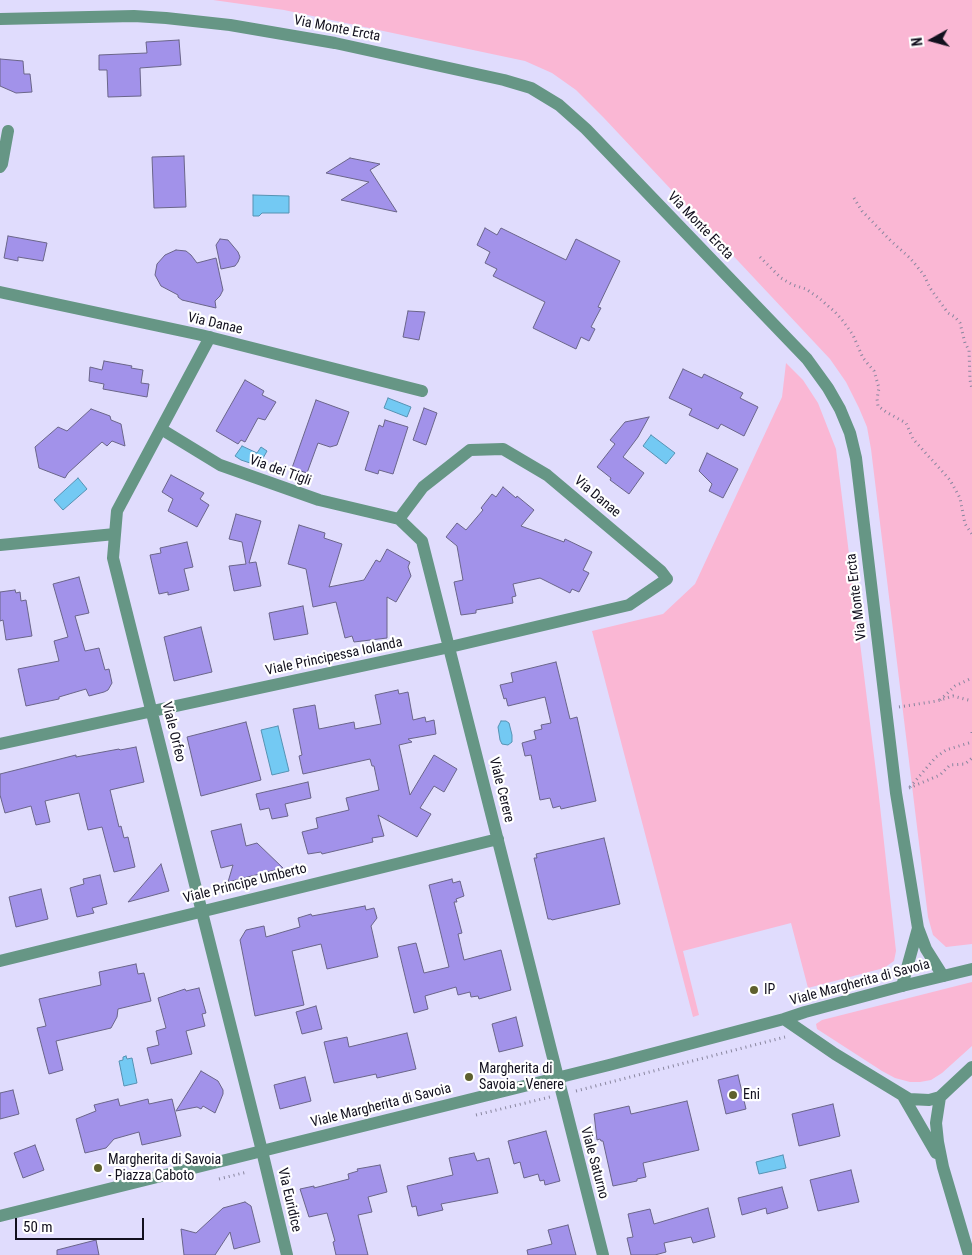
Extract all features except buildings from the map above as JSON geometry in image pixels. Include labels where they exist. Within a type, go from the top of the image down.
[{"type":"street","name":"Via Monte Ercta","points":[[0,19],[134,16],[230,25],[335,43],[504,80],[531,88],[559,105],[586,129],[807,359],[828,388],[840,409],[850,434],[856,458],[886,709],[902,791],[918,928]]},
{"type":"street","points":[[0,167],[8,131]]},
{"type":"street","name":"Via Danae","points":[[0,292],[210,337],[422,391]]},
{"type":"street","name":"Viale Orfeo","points":[[210,337],[117,511],[113,558],[262,1151]]},
{"type":"street","name":"Via dei Tigli","points":[[160,429],[220,465],[319,500],[399,519]]},
{"type":"street","name":"Via Danae","points":[[399,519],[423,487],[470,450],[504,449],[547,475],[667,578]]},
{"type":"street","name":"Viale Cerere","points":[[399,519],[422,541],[557,1078]]},
{"type":"street","points":[[0,545],[115,534]]},
{"type":"street","name":"Viale Principessa Iolanda","points":[[0,744],[450,647],[629,605],[667,578]]},
{"type":"street","name":"Viale Principe Umberto","points":[[0,960],[498,839]]},
{"type":"street","points":[[918,928],[926,949],[944,976]]},
{"type":"street","points":[[902,986],[918,928]]},
{"type":"street","name":"Viale Margherita di Savoia","points":[[0,1216],[557,1078],[972,969]]},
{"type":"street","points":[[803,1032],[799,1023],[800,1017],[806,1012]]},
{"type":"street","points":[[784,1019],[903,1096],[916,1100],[929,1100],[940,1096],[972,1067]]},
{"type":"street","name":"Viale Saturno","points":[[557,1078],[603,1255]]},
{"type":"street","points":[[903,1096],[921,1124],[943,1167]]},
{"type":"street","points":[[940,1096],[936,1124],[938,1142],[943,1167],[969,1255]]},
{"type":"street","name":"Via Euridice","points":[[262,1151],[287,1255]]},
{"type":"path","points":[[854,198],[862,211],[891,242],[910,258],[924,275],[930,288],[948,313],[955,316],[960,323],[965,343],[969,350],[972,389]]},
{"type":"path","points":[[760,257],[781,278],[793,285],[806,289],[819,298],[835,312],[853,335],[863,358],[874,371],[878,382],[878,406],[906,423],[913,439],[950,480],[960,498],[965,524],[972,534]]},
{"type":"path","points":[[939,700],[955,686],[972,678]]},
{"type":"path","points":[[886,709],[953,696],[972,701]]},
{"type":"path","points":[[902,791],[936,757],[946,750],[972,742]]},
{"type":"path","points":[[902,791],[940,775],[950,765],[964,764],[972,758]]},
{"type":"shaded area","points":[[213,0],[972,0],[972,944],[946,947],[933,935],[928,917],[871,449],[867,427],[859,408],[846,382],[830,359],[604,118],[576,90],[552,73],[525,61],[284,10]]},
{"type":"shaded area","points":[[786,363],[803,380],[818,403],[836,449],[896,951],[894,961],[884,968],[808,988],[791,923],[683,951],[699,1015],[693,1017],[592,631],[663,614],[695,584],[782,397]]},
{"type":"shaded area","points":[[972,982],[972,1046],[942,1073],[931,1080],[910,1082],[895,1078],[817,1029],[816,1024],[822,1020]]},
{"type":"water","points":[[253,195],[289,196],[289,213],[262,213],[259,216],[253,216]]},
{"type":"water","points":[[388,398],[411,407],[407,417],[384,408]]},
{"type":"water","points":[[651,435],[675,453],[666,464],[643,446]]},
{"type":"water","points":[[242,446],[257,453],[261,447],[267,451],[262,460],[258,460],[256,465],[235,456]]},
{"type":"water","points":[[78,478],[87,489],[63,510],[54,500]]},
{"type":"water","points":[[501,721],[509,723],[512,742],[508,745],[502,744],[500,740],[498,727]]},
{"type":"water","points":[[278,726],[289,771],[272,775],[261,730]]},
{"type":"water","points":[[126,1056],[127,1059],[132,1058],[137,1083],[124,1086],[119,1061],[123,1060],[123,1057]]},
{"type":"water","points":[[783,1155],[786,1168],[759,1174],[756,1162]]},
{"type":"place","name":"IP","points":[[754,990]]},
{"type":"place","name":"Margherita di Savoia - Venere","points":[[469,1077]]},
{"type":"place","name":"Eni","points":[[733,1095]]},
{"type":"place","name":"Margherita di Savoia - Piazza Caboto","points":[[98,1168]]}]
